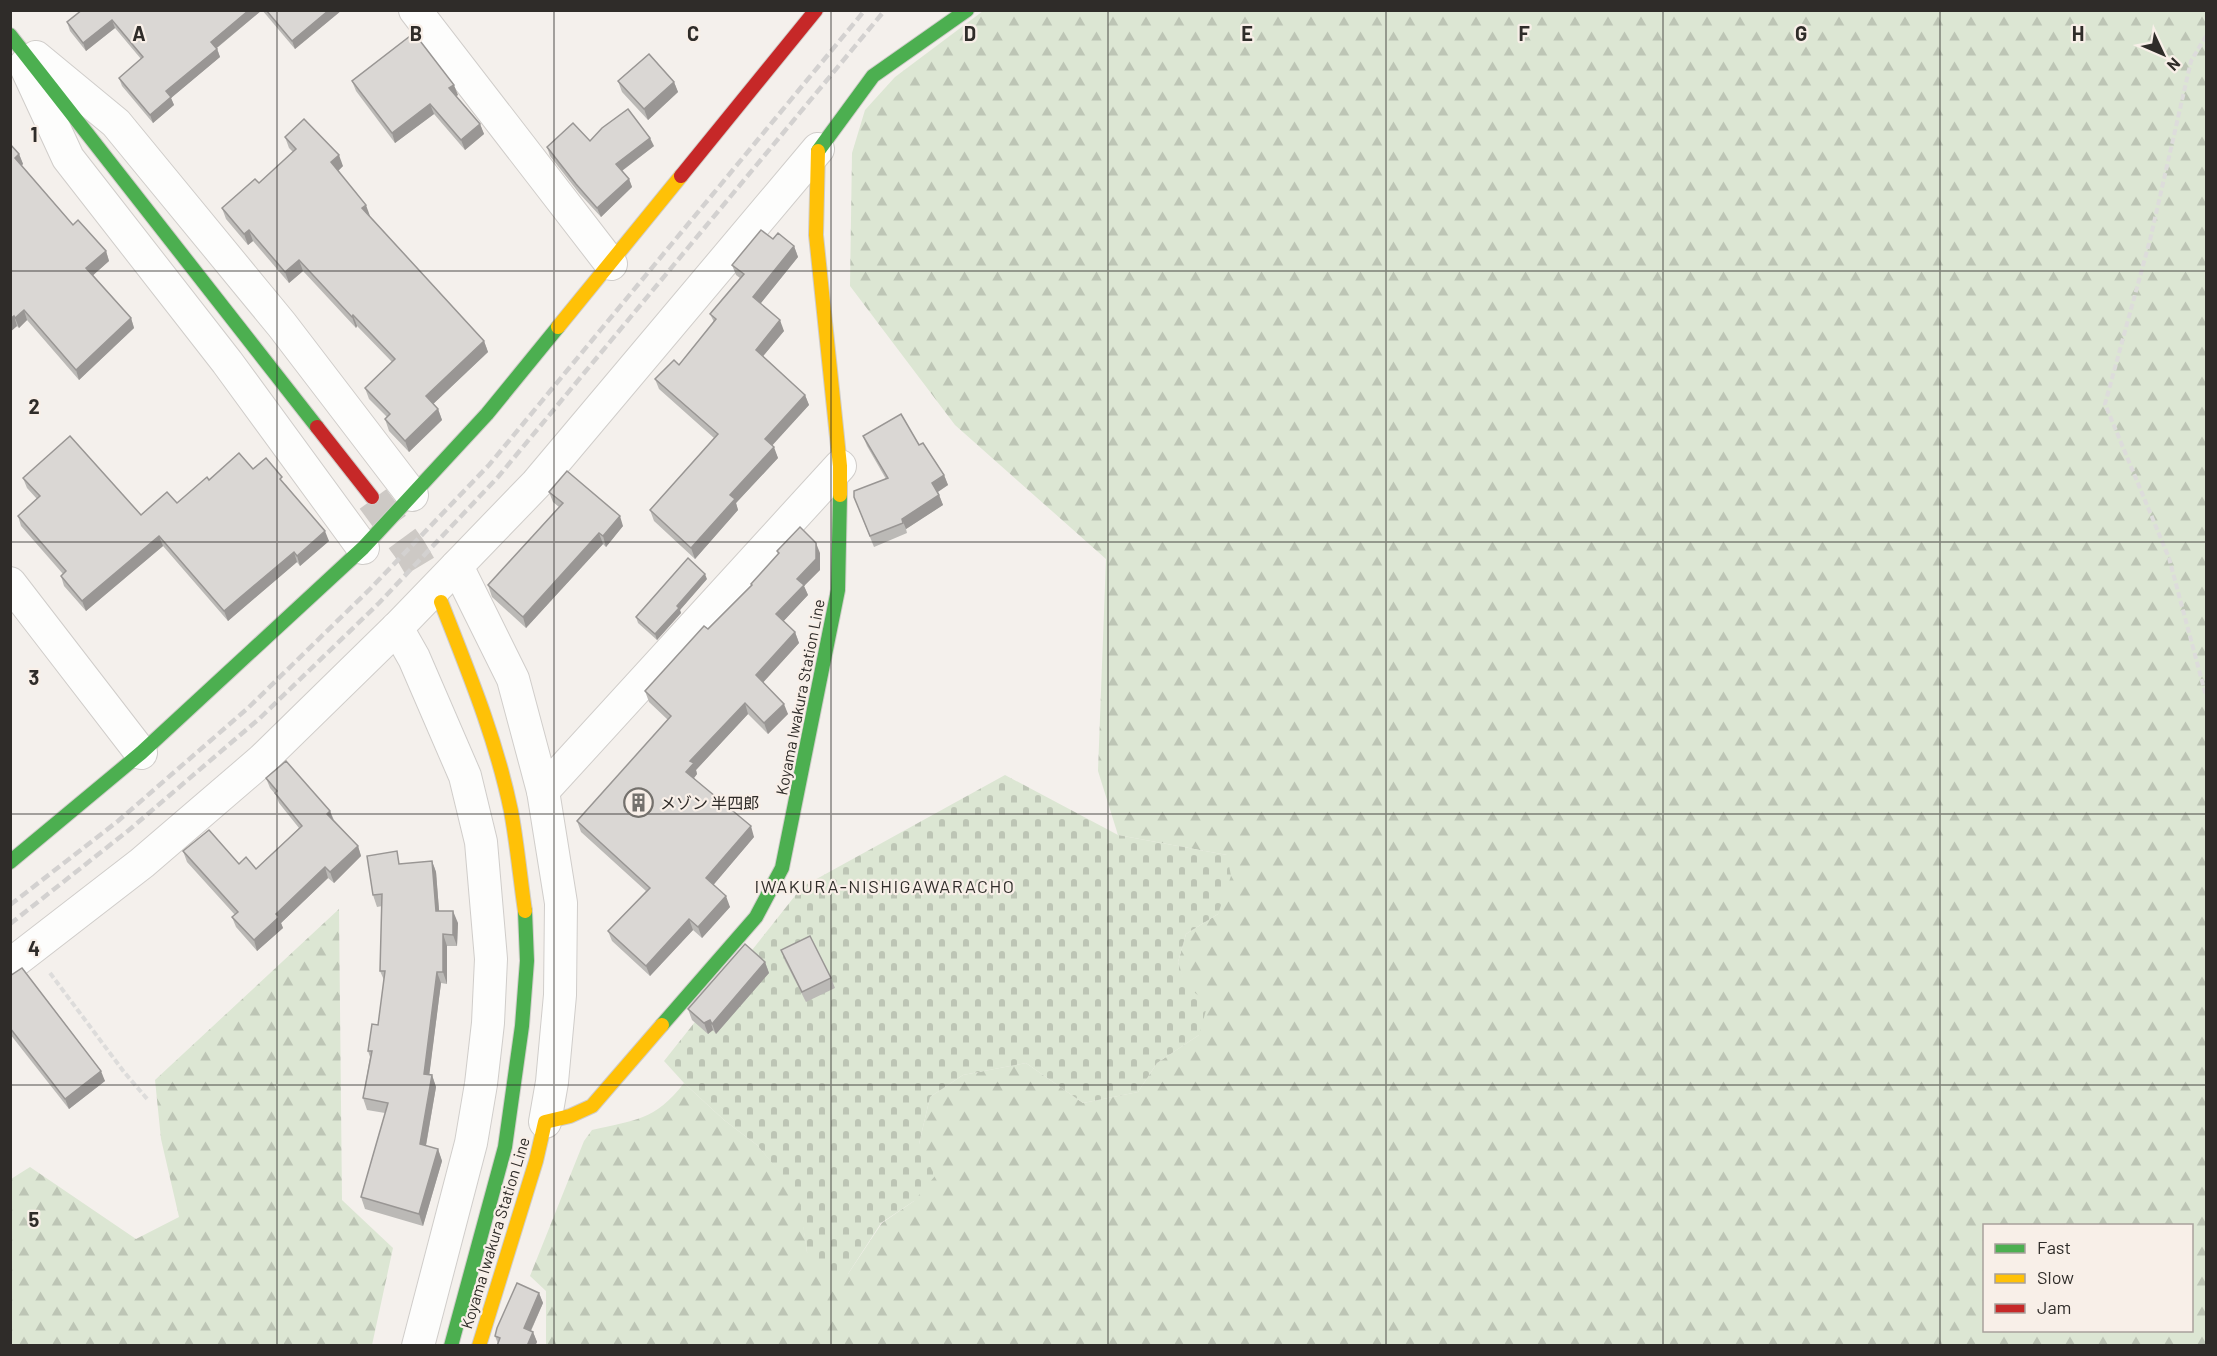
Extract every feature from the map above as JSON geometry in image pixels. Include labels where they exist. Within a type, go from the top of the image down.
[{"type":"street","points":[[415,10],[611,264]]},
{"type":"street","points":[[10,862],[141,753],[363,549],[487,414],[816,10]]},
{"type":"street","points":[[21,957],[142,863],[262,760],[397,628],[537,483],[818,149],[873,76],[967,10]]},
{"type":"street","points":[[11,36],[117,123],[282,325],[412,495]]},
{"type":"street","points":[[11,36],[372,497]]},
{"type":"street","points":[[11,36],[68,158],[227,362],[363,549]]},
{"type":"street","name":"Koyama Iwakura Station Line","points":[[478,1346],[536,1161],[545,1122],[570,1116],[592,1106],[756,917],[782,868],[838,590],[840,465],[816,235],[818,149]]},
{"type":"street","points":[[543,791],[840,465]]},
{"type":"street","points":[[457,566],[513,679],[543,791],[561,903],[560,995],[552,1082],[545,1122]]},
{"type":"street","points":[[10,583],[141,753]]},
{"type":"street","points":[[441,602],[484,713],[503,778],[511,812],[525,911],[526,961],[522,1026],[505,1147],[451,1346]]},
{"type":"street","points":[[397,628],[414,658],[465,776],[481,842],[492,959],[488,1023],[471,1143],[418,1346]]},
{"type":"path","points":[[2206,36],[2191,61],[2150,240],[2105,404],[2169,558],[2206,696]]},
{"type":"path","points":[[21,957],[148,1100]]},
{"type":"green space","points":[[983,11],[2206,11],[2206,1345],[546,1346],[546,1291],[530,1276],[584,1141],[592,1130],[632,1121],[653,1112],[673,1096],[684,1083],[724,1120],[757,1145],[799,1194],[807,1252],[848,1274],[882,1223],[914,1201],[919,1144],[930,1097],[963,1075],[1026,1063],[1083,1103],[1138,1092],[1157,1063],[1199,1035],[1178,962],[1186,934],[1218,914],[1227,855],[1118,835],[1098,771],[1106,559],[955,425],[850,286],[852,153],[865,110],[895,77]]},
{"type":"green space","points":[[1005,775],[1118,835],[1227,855],[1231,876],[1218,914],[1186,934],[1178,962],[1186,986],[1208,1003],[1199,1035],[1157,1063],[1138,1092],[1083,1103],[1026,1063],[963,1075],[930,1097],[919,1144],[935,1176],[914,1201],[881,1223],[848,1274],[822,1273],[807,1252],[798,1194],[757,1145],[724,1120],[664,1061],[802,887]]},
{"type":"green space","points":[[339,909],[342,1200],[393,1248],[372,1345],[11,1345],[11,1179],[30,1167],[136,1239],[179,1217],[161,1139],[155,1080]]},
{"type":"building","points":[[82,10],[249,10],[211,42],[217,49],[166,91],[171,97],[150,115],[119,78],[143,57],[112,20],[83,43],[67,22]]},
{"type":"building","points":[[266,10],[329,10],[292,41]]},
{"type":"building","points":[[414,33],[454,85],[449,88],[480,124],[461,140],[430,104],[392,133],[352,81]]},
{"type":"building","points":[[649,54],[674,82],[644,109],[618,81]]},
{"type":"building","points":[[628,109],[650,138],[616,164],[629,179],[597,208],[547,147],[573,123],[590,141],[602,128]]},
{"type":"building","points":[[304,119],[339,155],[331,162],[366,205],[362,208],[484,341],[426,396],[438,409],[405,441],[385,419],[390,414],[365,388],[395,359],[299,260],[285,272],[249,230],[244,234],[222,208],[255,179],[259,183],[296,149],[285,137]]},
{"type":"building","points":[[10,144],[19,154],[15,158],[73,225],[78,220],[106,251],[86,268],[131,318],[76,370],[24,310],[15,318],[14,316],[10,319]]},
{"type":"building","points":[[761,230],[773,239],[778,233],[794,246],[753,297],[780,320],[756,350],[805,395],[765,439],[774,447],[730,495],[735,499],[691,548],[650,510],[718,434],[655,379],[674,360],[679,365],[716,319],[710,314],[744,274],[732,265]]},
{"type":"building","points":[[901,414],[919,445],[923,443],[944,475],[932,483],[939,495],[902,519],[903,523],[870,536],[854,497],[854,491],[888,478],[863,436]]},
{"type":"building","points":[[70,436],[141,515],[167,492],[177,503],[207,477],[209,480],[239,453],[253,469],[266,458],[282,477],[280,479],[325,531],[297,556],[294,552],[224,611],[159,536],[82,601],[61,576],[66,571],[18,516],[40,496],[23,478]]},
{"type":"building","points":[[567,471],[620,516],[603,536],[599,533],[523,617],[488,585],[563,503],[549,492]]},
{"type":"building","points":[[800,527],[816,543],[816,559],[797,579],[804,585],[776,614],[795,632],[756,675],[784,704],[764,723],[745,703],[690,761],[694,763],[686,772],[751,826],[706,878],[726,896],[698,927],[689,919],[646,966],[608,931],[650,888],[577,821],[671,716],[645,691],[704,626],[708,629],[752,585],[779,553],[777,551]]},
{"type":"building","points":[[688,558],[705,574],[655,634],[636,617]]},
{"type":"building","points":[[286,761],[330,811],[327,814],[358,846],[330,872],[325,867],[276,914],[279,917],[254,940],[232,917],[238,912],[183,851],[209,830],[239,864],[246,857],[256,869],[302,826],[266,778]]},
{"type":"building","points":[[397,851],[399,864],[432,861],[436,911],[453,911],[453,935],[443,934],[443,972],[437,972],[424,1074],[432,1075],[420,1144],[438,1149],[419,1214],[361,1197],[388,1103],[363,1098],[372,1051],[368,1051],[372,1024],[378,1025],[385,971],[380,971],[382,894],[373,895],[367,856]]},
{"type":"building","points":[[810,936],[831,978],[802,992],[781,950]]},
{"type":"building","points":[[745,944],[765,962],[712,1024],[710,1020],[704,1023],[688,1009]]},
{"type":"building","points":[[22,968],[101,1071],[65,1099],[10,1028],[10,976]]},
{"type":"building","points":[[517,1283],[539,1293],[524,1328],[533,1332],[527,1346],[497,1346],[500,1338],[495,1336],[497,1328]]},
{"type":"tunnel","points":[[373,499],[409,548],[441,602]]},
{"type":"railway","points":[[10,905],[118,821],[248,708],[370,589],[489,465],[865,10]]},
{"type":"railway","points":[[10,924],[129,830],[260,718],[379,603],[498,477],[885,10]]},
{"type":"traffic: fast","points":[[818,151],[873,76],[967,10]]},
{"type":"traffic: fast","points":[[10,35],[317,427]]},
{"type":"traffic: fast","points":[[10,862],[141,753],[363,548],[487,414],[558,327]]},
{"type":"traffic: fast","points":[[662,1025],[756,917],[782,868],[838,590],[840,495]]},
{"type":"traffic: fast","points":[[451,1346],[505,1147],[522,1026],[527,961],[525,911]]},
{"type":"traffic: slow","points":[[818,151],[816,235],[840,466],[840,495]]},
{"type":"traffic: slow","points":[[558,327],[681,176]]},
{"type":"traffic: slow","points":[[441,602],[498,757],[513,823],[525,911]]},
{"type":"traffic: slow","points":[[479,1346],[536,1161],[545,1122],[570,1116],[592,1106],[662,1025]]},
{"type":"traffic: jam","points":[[681,176],[816,10]]},
{"type":"traffic: jam","points":[[317,427],[372,497]]},
{"type":"place","name":"メゾン 半四郎","points":[[639,803]]},
{"type":"district","name":"IWAKURA-NISHIGAWARACHO","points":[[885,887]]}]
